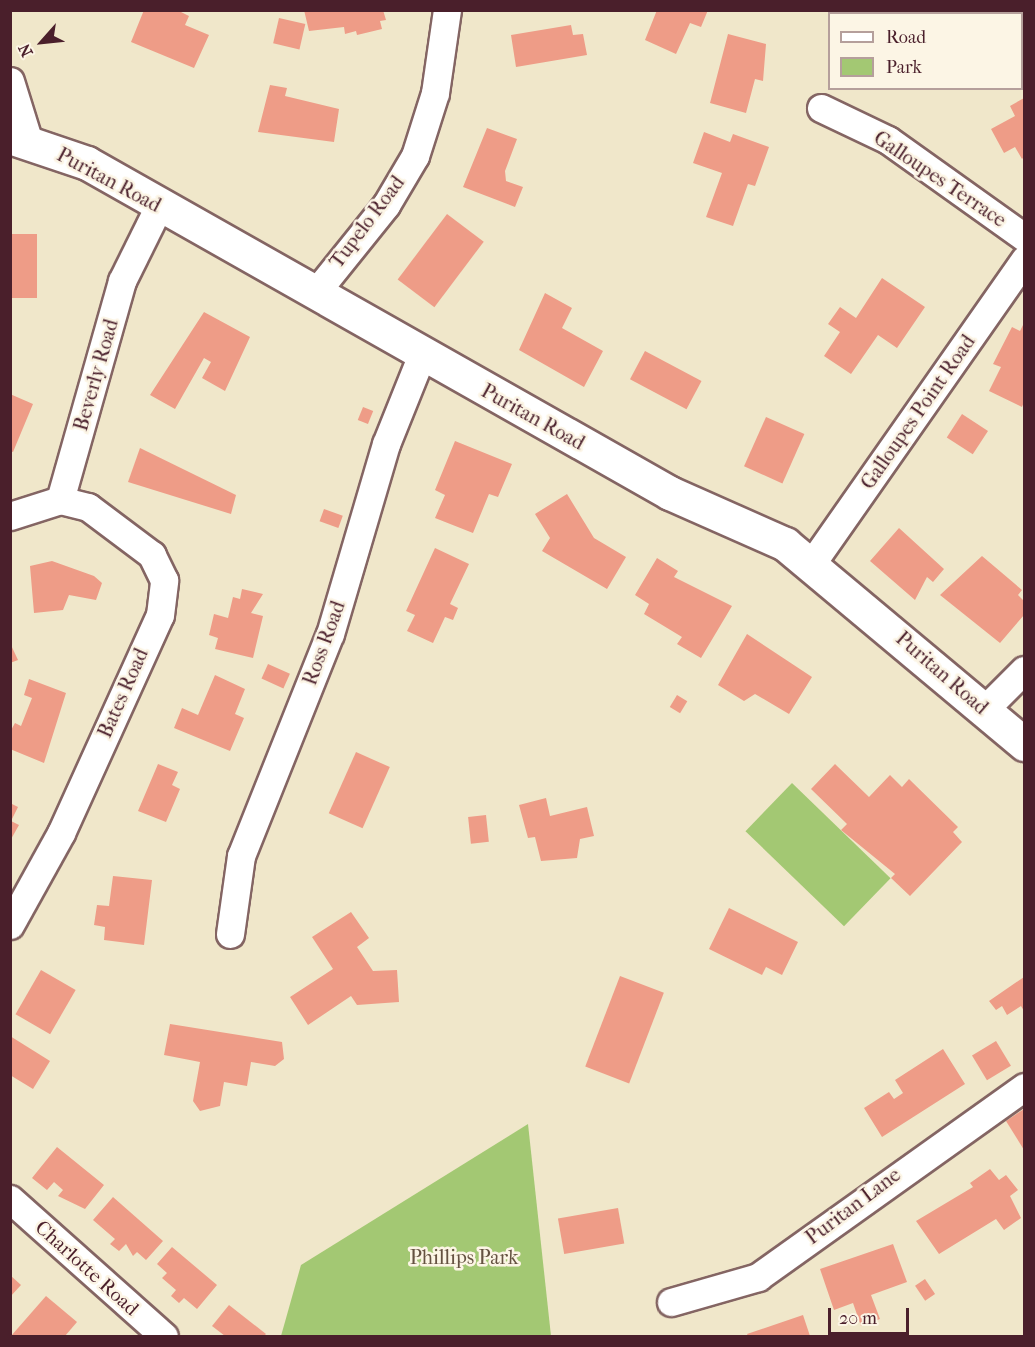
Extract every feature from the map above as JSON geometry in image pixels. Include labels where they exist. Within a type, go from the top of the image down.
[{"type":"street","name":"Tupelo Road","points":[[316,292],[386,205],[415,156],[435,93],[447,10]]},
{"type":"street","points":[[10,81],[19,138]]},
{"type":"street","name":"Galloupes Terrace","points":[[821,108],[888,140],[1024,237]]},
{"type":"street","name":"Puritan Road","points":[[19,138],[87,163],[159,206],[423,352],[670,493],[770,536],[812,563],[1024,744]]},
{"type":"street","name":"Beverly Road","points":[[60,500],[122,281],[159,206]]},
{"type":"street","name":"Galloupes Point Road","points":[[812,563],[1024,260]]},
{"type":"street","name":"Ross Road","points":[[230,934],[241,856],[330,634],[386,444],[423,352]]},
{"type":"street","points":[[10,516],[60,500]]},
{"type":"street","name":"Bates Road","points":[[10,925],[61,833],[160,615],[164,580],[152,555],[88,507],[60,500]]},
{"type":"street","points":[[985,710],[1024,670]]},
{"type":"street","name":"Puritan Lane","points":[[671,1302],[758,1277],[1024,1087]]},
{"type":"street","name":"Charlotte Road","points":[[10,1199],[164,1336]]},
{"type":"green space","points":[[792,783],[891,878],[844,926],[745,831]]},
{"type":"green space","name":"Phillips Park","points":[[528,1124],[551,1336],[281,1336],[301,1265]]},
{"type":"building","points":[[144,10],[177,10],[189,16],[185,25],[209,35],[194,68],[131,42]]},
{"type":"building","points":[[304,10],[383,10],[386,20],[380,21],[382,29],[357,35],[356,31],[345,34],[344,27],[309,31]]},
{"type":"building","points":[[657,10],[708,10],[701,27],[690,23],[676,54],[645,40]]},
{"type":"building","points":[[828,10],[921,10],[921,12],[828,12]]},
{"type":"building","points":[[279,18],[305,24],[299,49],[273,43]]},
{"type":"building","points":[[571,25],[573,35],[583,34],[587,55],[516,67],[511,35]]},
{"type":"building","points":[[728,34],[766,44],[763,81],[755,79],[746,113],[710,103]]},
{"type":"building","points":[[270,85],[287,88],[285,96],[339,109],[334,142],[258,132]]},
{"type":"building","points":[[1024,98],[1024,157],[1022,159],[1015,147],[1004,153],[991,129],[1015,116],[1010,106]]},
{"type":"building","points":[[487,128],[517,139],[505,171],[506,181],[523,187],[515,207],[463,187]]},
{"type":"building","points":[[704,132],[730,142],[733,134],[769,147],[755,186],[748,184],[733,226],[706,217],[722,173],[693,163]]},
{"type":"building","points":[[447,214],[484,242],[434,307],[398,279]]},
{"type":"building","points":[[10,234],[37,234],[37,298],[10,298]]},
{"type":"building","points":[[882,278],[925,307],[897,348],[878,335],[851,374],[824,356],[840,332],[828,324],[840,307],[856,318]]},
{"type":"building","points":[[545,293],[572,308],[562,328],[603,351],[584,387],[519,350]]},
{"type":"building","points":[[204,312],[250,337],[225,391],[202,378],[211,362],[204,358],[175,409],[150,395]]},
{"type":"building","points":[[1024,323],[1024,402],[1022,407],[989,391],[1001,367],[993,364],[1012,327],[1020,331]]},
{"type":"building","points":[[645,351],[702,381],[686,409],[630,379]]},
{"type":"building","points":[[10,394],[33,404],[13,452],[10,451]]},
{"type":"building","points":[[363,407],[373,411],[368,424],[358,420]]},
{"type":"building","points":[[962,414],[988,431],[973,454],[947,437]]},
{"type":"building","points":[[766,417],[804,434],[782,483],[744,466]]},
{"type":"building","points":[[455,441],[512,464],[498,497],[489,494],[473,533],[435,518],[445,495],[435,490]]},
{"type":"building","points":[[140,448],[236,495],[231,514],[128,482]]},
{"type":"building","points":[[567,494],[594,538],[626,557],[607,589],[542,551],[550,538],[535,514]]},
{"type":"building","points":[[324,509],[343,516],[338,528],[320,521]]},
{"type":"building","points":[[899,528],[944,569],[933,582],[927,577],[915,600],[870,561]]},
{"type":"building","points":[[435,548],[469,564],[450,604],[458,608],[453,620],[445,617],[433,643],[407,631],[415,615],[406,611]]},
{"type":"building","points":[[982,556],[1022,590],[1018,595],[1024,601],[1024,615],[1000,643],[940,595]]},
{"type":"building","points":[[657,558],[678,571],[674,577],[732,606],[701,658],[677,644],[682,637],[644,614],[649,604],[635,595]]},
{"type":"building","points":[[52,561],[94,576],[102,583],[96,600],[69,595],[63,610],[34,613],[30,566]]},
{"type":"building","points":[[242,589],[263,594],[251,613],[263,616],[253,658],[215,649],[218,638],[209,635],[214,614],[228,618],[233,597],[240,599]]},
{"type":"building","points":[[747,634],[812,677],[789,714],[755,694],[744,701],[718,685]]},
{"type":"building","points":[[10,643],[18,660],[10,663]]},
{"type":"building","points":[[268,664],[290,674],[283,688],[261,679]]},
{"type":"building","points":[[215,675],[245,689],[235,714],[244,718],[230,751],[174,728],[182,708],[198,715]]},
{"type":"building","points":[[29,679],[66,693],[44,763],[10,749],[10,732],[15,723],[21,726],[32,698],[24,695]]},
{"type":"building","points":[[677,695],[687,701],[680,713],[670,707]]},
{"type":"building","points":[[356,752],[390,767],[363,828],[329,813]]},
{"type":"building","points":[[158,764],[178,772],[172,785],[180,789],[166,822],[138,811]]},
{"type":"building","points":[[835,764],[869,797],[890,775],[902,787],[909,779],[958,827],[953,832],[962,842],[910,896],[891,878],[895,874],[841,830],[847,824],[811,789]]},
{"type":"building","points":[[546,798],[550,816],[587,807],[594,836],[580,839],[577,858],[541,861],[535,837],[528,838],[519,805]]},
{"type":"building","points":[[10,803],[18,807],[11,821],[19,825],[10,841]]},
{"type":"building","points":[[486,815],[489,842],[471,844],[468,817]]},
{"type":"building","points":[[113,876],[152,880],[144,945],[104,940],[105,927],[94,925],[97,905],[109,906]]},
{"type":"building","points":[[729,908],[798,942],[782,975],[766,967],[762,975],[709,949]]},
{"type":"building","points":[[351,912],[369,938],[357,947],[373,971],[397,970],[399,1002],[357,1005],[351,996],[308,1025],[290,997],[333,969],[312,937]]},
{"type":"building","points":[[41,970],[76,990],[50,1034],[16,1014]]},
{"type":"building","points":[[620,976],[664,993],[629,1083],[585,1067]]},
{"type":"building","points":[[1024,977],[1024,1011],[1021,1006],[1007,1015],[1002,1006],[996,1010],[989,1001]]},
{"type":"building","points":[[170,1024],[282,1042],[284,1059],[275,1066],[251,1062],[247,1086],[224,1082],[220,1106],[200,1111],[193,1101],[200,1062],[164,1055]]},
{"type":"building","points":[[10,1036],[50,1061],[33,1089],[10,1075]]},
{"type":"building","points":[[996,1041],[1011,1066],[987,1080],[972,1055]]},
{"type":"building","points":[[943,1049],[965,1084],[882,1137],[864,1108],[889,1092],[894,1099],[903,1093],[895,1080]]},
{"type":"building","points":[[1024,1109],[1024,1150],[1006,1121]]},
{"type":"building","points":[[57,1147],[104,1185],[85,1209],[58,1196],[63,1190],[54,1182],[47,1190],[32,1178]]},
{"type":"building","points":[[990,1169],[999,1180],[1006,1175],[1018,1190],[1010,1196],[1021,1218],[1004,1230],[996,1219],[939,1254],[916,1221],[973,1187],[970,1183]]},
{"type":"building","points":[[113,1197],[163,1241],[146,1260],[137,1252],[133,1256],[126,1244],[119,1251],[110,1244],[115,1239],[93,1220]]},
{"type":"building","points":[[618,1208],[624,1243],[564,1254],[558,1219]]},
{"type":"building","points":[[893,1244],[907,1282],[871,1295],[880,1319],[861,1326],[853,1303],[834,1310],[820,1269]]},
{"type":"building","points":[[172,1247],[217,1285],[197,1309],[184,1298],[179,1303],[171,1296],[176,1290],[162,1278],[167,1273],[157,1264]]},
{"type":"building","points":[[10,1275],[21,1285],[10,1297]]},
{"type":"building","points":[[925,1279],[935,1294],[925,1301],[915,1286]]},
{"type":"building","points":[[46,1296],[77,1322],[65,1336],[11,1336]]},
{"type":"building","points":[[229,1305],[266,1334],[264,1336],[225,1336],[212,1326]]},
{"type":"building","points":[[803,1315],[810,1336],[748,1336],[747,1334]]}]
